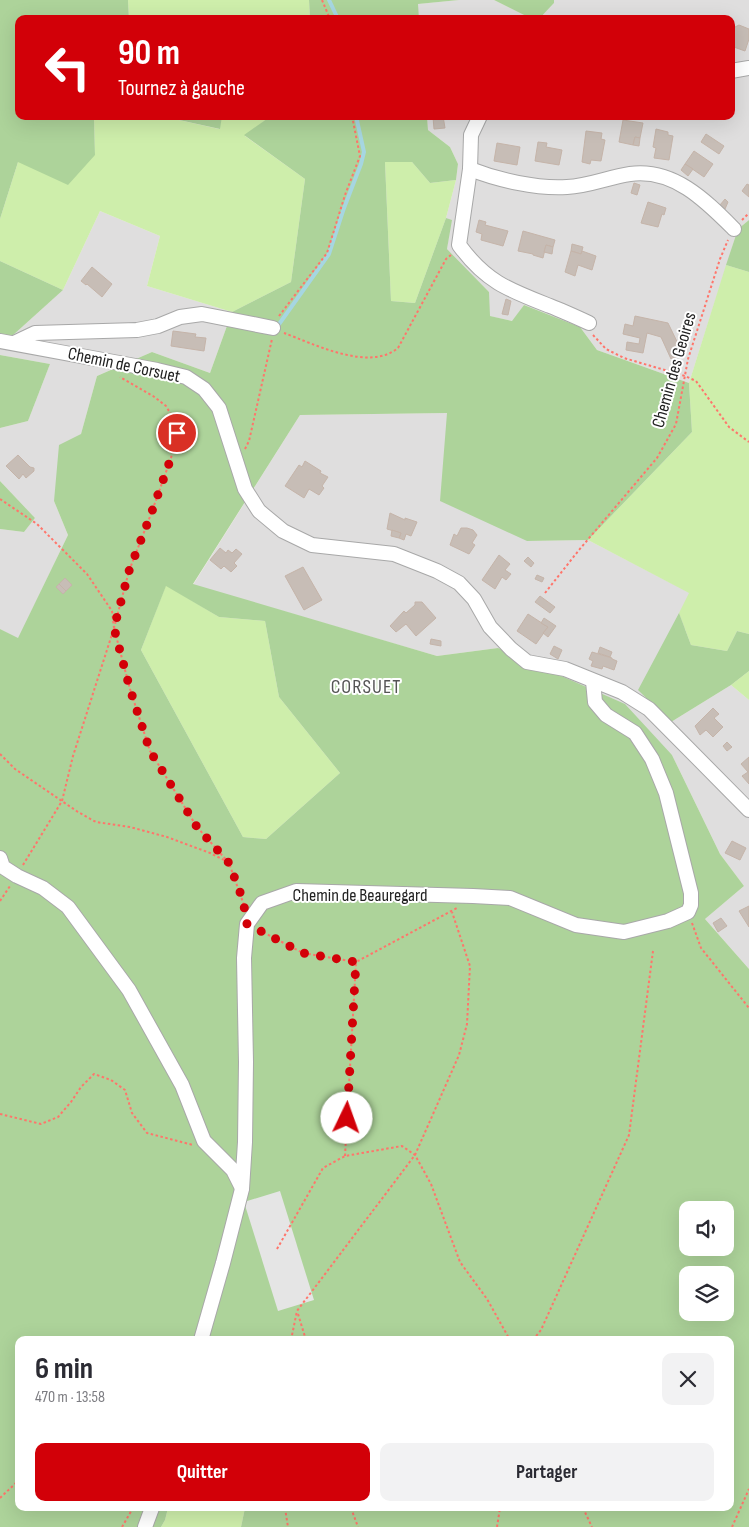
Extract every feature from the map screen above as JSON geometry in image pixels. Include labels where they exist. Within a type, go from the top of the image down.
[{"type":"street","points":[[735,70],[749,68]]},
{"type":"street","points":[[478,120],[471,135],[470,169],[459,244],[468,257],[486,274],[503,286],[517,294],[552,306],[589,323]]},
{"type":"street","points":[[470,169],[503,179],[553,187],[584,185],[631,174],[648,174],[666,178],[685,187],[703,199],[734,229]]},
{"type":"street","points":[[7,342],[35,333],[137,330],[158,326],[180,317],[202,314],[273,328]]},
{"type":"street","name":"Chemin de Corsuet","points":[[7,342],[186,377],[204,389],[219,408],[245,489],[259,511],[283,531],[312,545],[394,554],[437,571],[458,583],[474,599],[490,626],[511,649],[527,662],[565,669],[622,692],[649,709],[749,810]]},
{"type":"street","points":[[593,681],[596,702],[606,715],[635,733],[652,759],[666,793],[691,893],[691,905],[688,912]]},
{"type":"street","points":[[0,858],[3,866],[17,876],[43,888],[68,907],[129,990],[182,1085],[204,1141],[233,1170],[242,1189]]},
{"type":"street","name":"Chemin de Beauregard","points":[[247,924],[262,903],[296,891],[510,898],[576,925],[624,932],[668,921],[688,912]]},
{"type":"street","points":[[202,1336],[224,1263],[242,1189],[245,1079],[244,958],[247,924]]},
{"type":"street","points":[[145,1527],[151,1511]]},
{"type":"path","points":[[322,0],[328,15]]},
{"type":"path","points":[[234,459],[243,453],[249,441],[268,361],[273,328],[281,314],[327,253],[345,195],[360,156],[353,120]]},
{"type":"path","name":"Chemin des Geoires","points":[[545,593],[657,458],[676,424],[688,359],[720,259],[734,229],[749,213]]},
{"type":"path","points":[[273,328],[345,356],[370,358],[392,353],[398,348],[446,259],[459,244]]},
{"type":"path","points":[[589,323],[592,334],[606,349],[624,358],[696,381],[729,427],[749,442]]},
{"type":"path","points":[[0,900],[17,876],[62,801],[73,756],[114,628],[129,571],[171,458],[177,433],[176,422],[166,406],[119,376]]},
{"type":"path","points":[[0,498],[37,524],[87,574],[112,611],[114,628],[130,689],[150,751],[197,827],[229,863],[243,900],[247,924],[303,953],[356,962],[452,912],[473,896]]},
{"type":"path","points":[[0,754],[15,769],[96,822],[167,837],[210,853],[229,863]]},
{"type":"path","points":[[292,1336],[297,1312],[415,1155],[459,1055],[467,1024],[470,966],[452,912]]},
{"type":"path","points":[[688,912],[702,948],[749,1008]]},
{"type":"path","points":[[536,1336],[541,1330],[629,1135],[654,951]]},
{"type":"path","points":[[345,1156],[356,962]]},
{"type":"path","points":[[0,1114],[41,1124],[58,1117],[81,1087],[94,1074],[111,1080],[125,1090],[132,1113],[147,1133],[195,1146]]},
{"type":"path","points":[[277,1249],[323,1168],[345,1156],[402,1146],[415,1155],[431,1184],[460,1262],[487,1299],[508,1336]]},
{"type":"path","points":[[297,1312],[305,1336]]},
{"type":"path","points":[[0,1498],[15,1484]]},
{"type":"path","points":[[732,1527],[749,1489]]},
{"type":"path","points":[[122,1527],[131,1511]]},
{"type":"path","points":[[286,1511],[288,1527]]},
{"type":"path","points":[[351,1511],[358,1527]]},
{"type":"path","points":[[496,1527],[499,1511]]},
{"type":"path","points":[[584,1511],[592,1527]]},
{"type":"shaded area","points":[[459,0],[494,0],[524,15],[418,15],[417,4]]},
{"type":"shaded area","points":[[554,0],[749,0],[749,220],[738,229],[689,383],[597,350],[580,327],[524,305],[513,321],[489,316],[489,292],[447,249],[451,221],[446,218],[456,180],[458,164],[450,147],[428,130],[427,120],[735,120],[735,15],[543,15],[554,3]]},
{"type":"shaded area","points":[[100,211],[160,236],[147,286],[232,312],[210,373],[152,352],[97,376],[81,434],[54,501],[68,535],[18,639],[0,629],[0,529],[24,532],[35,518],[0,481],[0,428],[28,421],[50,364],[0,355],[0,334],[12,336],[63,290]]},
{"type":"shaded area","points":[[447,413],[527,541],[588,540],[690,593],[671,722],[731,685],[749,700],[749,969],[705,919],[744,886],[720,854],[672,755],[498,648],[437,656],[193,585],[300,415]]},
{"type":"shaded area","points":[[280,1191],[314,1300],[278,1311],[244,1202]]},
{"type":"green space","points":[[0,0],[128,0],[129,15],[15,15],[15,120],[94,120],[95,155],[68,185],[18,162],[0,219]]},
{"type":"green space","points":[[128,0],[309,0],[310,15],[129,15]]},
{"type":"green space","points":[[309,0],[459,0],[418,4],[419,15],[310,15]]},
{"type":"green space","points":[[494,0],[554,0],[554,3],[543,15],[524,15]]},
{"type":"green space","points":[[94,120],[179,120],[219,129],[221,120],[266,120],[245,136],[305,179],[291,282],[232,312],[147,286],[160,236],[100,211],[63,290],[0,261],[0,219],[18,162],[95,155]]},
{"type":"green space","points":[[179,120],[221,120],[220,129]]},
{"type":"green space","points":[[265,120],[427,120],[428,130],[450,147],[458,164],[456,180],[430,183],[412,162],[385,162],[391,301],[415,303],[446,218],[452,220],[447,249],[489,292],[490,316],[512,321],[524,305],[580,327],[597,350],[689,383],[692,432],[588,540],[527,541],[440,501],[447,413],[300,415],[193,584],[437,656],[498,648],[625,704],[672,755],[720,854],[744,886],[705,919],[749,969],[749,1527],[241,1527],[244,1511],[734,1511],[734,1336],[15,1336],[15,1511],[167,1511],[161,1527],[0,1527],[0,629],[18,638],[68,535],[54,501],[59,445],[81,434],[97,376],[152,352],[210,373],[232,312],[291,282],[305,179],[244,135]],"holes":[[[166,586],[219,617],[265,621],[279,697],[340,773],[266,839],[243,837],[141,650]]]},
{"type":"green space","points":[[385,162],[412,162],[430,183],[456,180],[446,218],[415,303],[391,301]]},
{"type":"green space","points":[[749,220],[749,272],[726,265],[738,229]]},
{"type":"green space","points":[[0,261],[63,290],[12,336],[0,334]]},
{"type":"green space","points":[[726,265],[749,272],[749,634],[737,631],[727,651],[691,645],[679,613],[689,593],[588,540],[692,432],[689,383]]},
{"type":"green space","points":[[0,355],[50,364],[28,421],[0,428]]},
{"type":"green space","points":[[0,481],[35,518],[24,532],[0,529]]},
{"type":"green space","points":[[166,585],[219,617],[265,621],[279,697],[340,773],[266,839],[243,837],[141,650]]},
{"type":"green space","points":[[679,613],[691,645],[727,651],[737,631],[749,634],[749,671],[731,685],[671,722],[638,690]]},
{"type":"green space","points":[[749,671],[749,700],[731,685]]},
{"type":"green space","points":[[167,1511],[244,1511],[241,1527],[161,1527]]},
{"type":"building","points":[[739,25],[749,29],[749,39],[745,51],[735,47],[735,27]]},
{"type":"building","points":[[433,120],[444,120],[445,128],[434,129]]},
{"type":"building","points":[[623,120],[643,123],[640,138],[635,137],[633,145],[619,142]]},
{"type":"building","points":[[656,129],[668,132],[668,135],[673,136],[669,160],[654,158],[656,148],[653,147]]},
{"type":"building","points":[[586,131],[602,133],[601,139],[605,140],[601,161],[591,160],[590,164],[582,162]]},
{"type":"building","points":[[706,134],[724,146],[719,154],[701,142]]},
{"type":"building","points":[[635,137],[640,138],[639,146],[633,145]]},
{"type":"building","points":[[538,142],[547,143],[546,147],[562,150],[559,165],[535,161]]},
{"type":"building","points":[[497,143],[520,147],[517,165],[494,161]]},
{"type":"building","points":[[694,151],[713,164],[704,177],[685,164]]},
{"type":"building","points":[[685,164],[693,169],[688,176],[681,170]]},
{"type":"building","points":[[634,183],[640,185],[637,195],[631,193]]},
{"type":"building","points":[[747,184],[749,185],[749,197],[742,191]]},
{"type":"building","points":[[725,199],[728,202],[725,209],[720,205]]},
{"type":"building","points":[[648,202],[666,208],[658,227],[641,223]]},
{"type":"building","points":[[479,220],[486,222],[485,225],[508,231],[503,246],[481,240],[482,234],[476,232]]},
{"type":"building","points":[[523,231],[555,240],[553,247],[546,245],[543,258],[518,251]]},
{"type":"building","points":[[572,244],[583,247],[581,254],[571,251]]},
{"type":"building","points":[[546,245],[553,247],[552,254],[544,252]]},
{"type":"building","points":[[571,251],[581,254],[582,251],[596,256],[592,270],[578,265],[575,276],[565,272]]},
{"type":"building","points":[[92,267],[112,284],[102,297],[81,281]]},
{"type":"building","points":[[506,299],[511,301],[508,315],[502,314]]},
{"type":"building","points":[[635,316],[668,323],[683,354],[671,359],[661,337],[647,333],[643,353],[626,350],[627,342],[639,344],[640,338],[623,334],[625,324],[633,326]]},
{"type":"building","points":[[173,331],[196,334],[195,337],[206,338],[204,351],[171,346]]},
{"type":"building","points":[[18,455],[30,467],[34,468],[34,471],[26,478],[23,474],[19,479],[6,466]]},
{"type":"building","points":[[305,461],[328,477],[319,495],[309,489],[304,498],[285,486],[299,465],[302,467]]},
{"type":"building","points":[[390,513],[405,520],[405,518],[417,522],[411,536],[406,534],[404,540],[399,538],[401,533],[387,529]]},
{"type":"building","points":[[461,528],[473,530],[477,535],[472,543],[475,545],[469,554],[450,545],[454,534],[457,536]]},
{"type":"building","points":[[392,530],[401,533],[399,538],[391,536]]},
{"type":"building","points":[[220,548],[226,553],[228,550],[232,553],[236,549],[242,554],[234,563],[237,566],[231,572],[224,566],[221,569],[210,560]]},
{"type":"building","points":[[499,555],[510,564],[505,570],[511,574],[506,580],[502,577],[495,589],[482,580]]},
{"type":"building","points":[[528,557],[534,563],[531,567],[524,561]]},
{"type":"building","points":[[303,567],[322,600],[304,610],[285,576]]},
{"type":"building","points":[[537,575],[544,578],[542,582],[535,579]]},
{"type":"building","points":[[65,578],[72,585],[66,591],[59,584]]},
{"type":"building","points":[[59,584],[66,591],[63,594],[56,587]]},
{"type":"building","points":[[540,596],[555,607],[550,613],[535,602]]},
{"type":"building","points":[[415,602],[422,602],[436,618],[416,636],[406,624],[396,632],[390,626],[404,611],[406,613],[415,605]]},
{"type":"building","points":[[528,614],[548,627],[536,644],[517,631]]},
{"type":"building","points":[[544,618],[556,626],[548,637],[543,633],[548,627],[541,623]]},
{"type":"building","points":[[431,639],[441,641],[441,646],[430,644]]},
{"type":"building","points":[[554,646],[562,650],[558,659],[550,654]]},
{"type":"building","points":[[600,647],[612,652],[610,657],[598,653]]},
{"type":"building","points":[[592,652],[617,661],[614,670],[603,666],[602,669],[591,666],[593,661],[589,659]]},
{"type":"building","points":[[713,708],[719,714],[714,718],[723,727],[713,737],[706,730],[700,735],[695,726]]},
{"type":"building","points":[[727,742],[732,747],[727,751],[723,746]]},
{"type":"building","points":[[749,757],[749,784],[742,776],[748,772],[741,764]]},
{"type":"building","points":[[732,841],[746,848],[740,860],[725,853]]},
{"type":"building","points":[[749,906],[749,927],[739,911]]},
{"type":"building","points":[[721,918],[727,926],[718,932],[713,923]]},
{"type":"waterway","points":[[329,0],[336,15]]},
{"type":"waterway","points":[[277,327],[329,254],[364,152],[357,120]]},
{"type":"district","name":"CORSUET","points":[[366,687]]},
{"type":"route","points":[[177,433],[171,458],[129,571],[114,628],[130,689],[150,751],[197,827],[229,863],[243,900],[247,924],[303,953],[356,962],[347,1118]]}]
